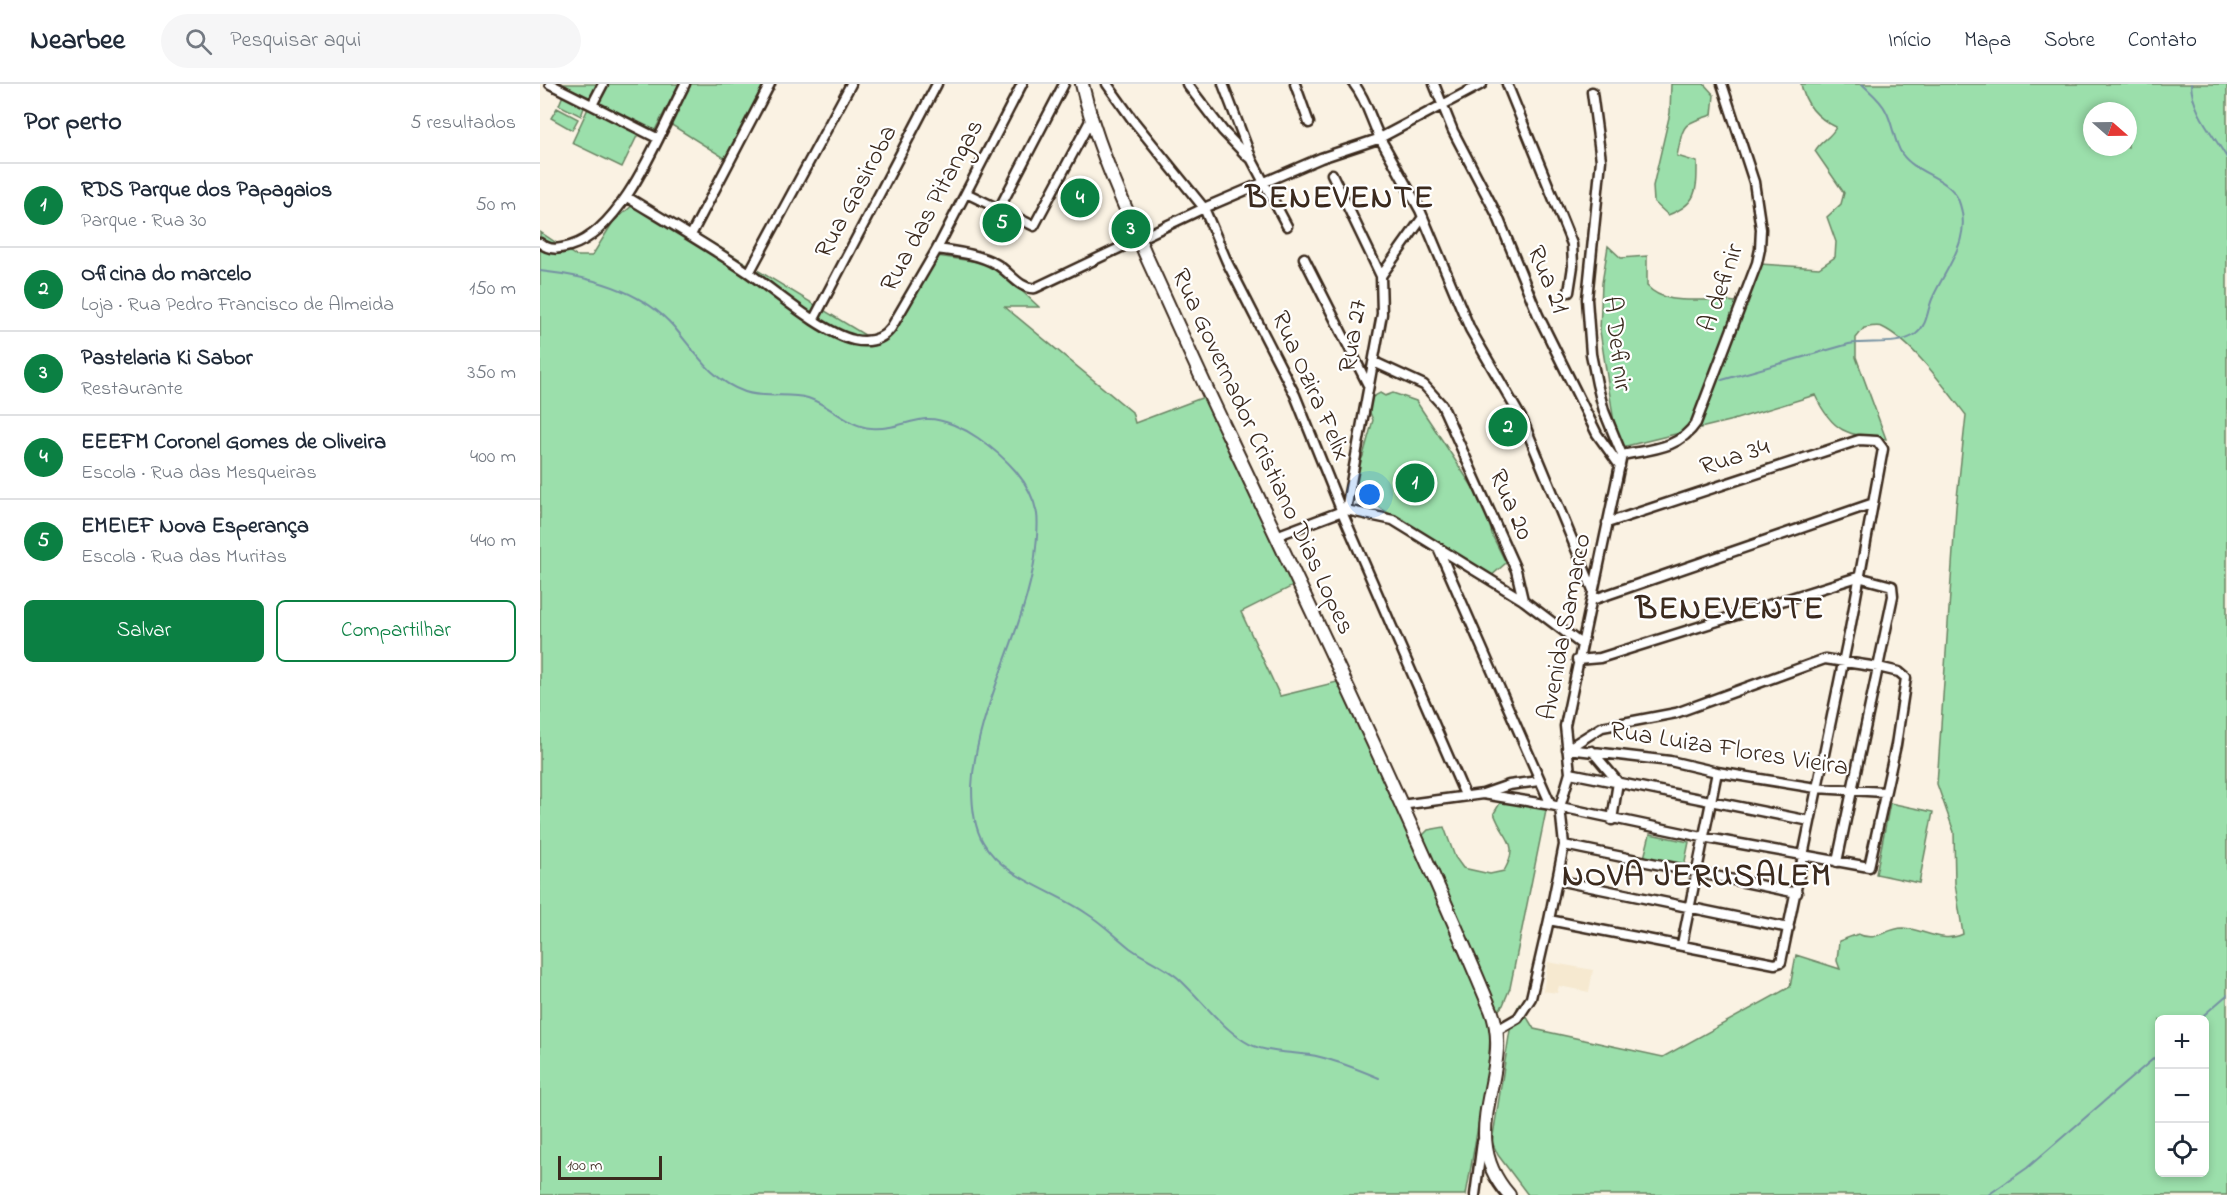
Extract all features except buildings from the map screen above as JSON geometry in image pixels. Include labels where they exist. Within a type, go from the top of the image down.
[{"type":"street","points":[[549,84],[657,138]]},
{"type":"street","points":[[592,105],[603,84]]},
{"type":"street","points":[[540,243],[546,247],[560,249],[592,236],[608,222],[627,197],[685,84]]},
{"type":"street","points":[[691,235],[770,84]]},
{"type":"street","points":[[748,273],[851,84]]},
{"type":"street","name":"Rua Gasiroba","points":[[814,319],[938,84]]},
{"type":"street","name":"Rua das Pitangas","points":[[814,319],[854,340],[873,340],[886,334],[937,249],[1022,84]]},
{"type":"street","points":[[999,210],[1064,84]]},
{"type":"street","name":"Rua Governador Cristiano Dias Lopes","points":[[1082,84],[1090,121],[1139,239],[1370,736],[1499,1029]]},
{"type":"street","name":"Rua Ozira Felix","points":[[1107,84],[1132,120],[1204,208],[1227,262],[1291,386],[1465,795]]},
{"type":"street","points":[[1187,84],[1222,131],[1252,160]]},
{"type":"street","points":[[1223,84],[1252,160],[1287,226]]},
{"type":"street","points":[[1295,84],[1309,123]]},
{"type":"street","points":[[1353,84],[1366,102],[1378,139],[1385,147],[1423,217],[1470,329],[1523,421],[1592,595],[1871,504],[1844,660],[1783,958],[1775,964],[1682,944],[1549,920]]},
{"type":"street","name":"Rua 21","points":[[1434,84],[1461,148],[1498,217],[1548,335],[1597,434],[1620,466]]},
{"type":"street","points":[[937,249],[981,257],[996,264],[1031,289],[1204,208],[1322,158],[1378,139],[1482,84]]},
{"type":"street","points":[[1507,84],[1572,244],[1573,266],[1569,292]]},
{"type":"street","name":"A definir","points":[[1622,455],[1672,445],[1689,434],[1696,423],[1757,263],[1761,230],[1759,205],[1722,84]]},
{"type":"street","name":"A Definir","points":[[1592,92],[1601,159],[1587,299],[1589,331],[1602,402],[1622,455]]},
{"type":"street","points":[[966,193],[1031,225],[1038,222],[1090,121]]},
{"type":"street","points":[[1332,174],[1381,276]]},
{"type":"street","points":[[627,197],[691,235],[814,319]]},
{"type":"street","name":"Rua 27","points":[[1344,511],[1382,314],[1381,276],[1423,217]]},
{"type":"street","points":[[1304,258],[1368,385]]},
{"type":"street","name":"Rua 20","points":[[1374,362],[1424,385],[1442,405],[1516,570],[1523,600]]},
{"type":"street","name":"Rua 34","points":[[1607,524],[1859,440],[1877,441],[1883,454],[1871,504]]},
{"type":"street","name":"Avenida Samarco","points":[[1555,806],[1570,773],[1565,726],[1577,660],[1622,455]]},
{"type":"street","points":[[1276,537],[1344,511],[1393,520],[1523,600],[1581,644]]},
{"type":"street","points":[[1438,548],[1539,781],[1555,806],[1564,845],[1531,998],[1518,1018],[1499,1029],[1476,1195]]},
{"type":"street","points":[[1577,660],[1600,658],[1858,577],[1888,583],[1893,596],[1837,862]]},
{"type":"street","points":[[1401,805],[1483,794],[1867,867],[1871,865],[1884,792],[1896,745],[1906,678],[1899,672],[1878,667],[1844,660],[1825,659],[1676,713],[1602,727],[1567,749]]},
{"type":"street","name":"Rua Luiza Flores Vieira","points":[[1567,749],[1592,750],[1670,761],[1718,772],[1816,788],[1884,792]]},
{"type":"street","points":[[1592,750],[1618,782],[1612,819]]},
{"type":"street","points":[[1682,944],[1702,837],[1718,772]]},
{"type":"street","points":[[1570,773],[1711,799],[1810,821]]},
{"type":"street","points":[[1483,794],[1509,785],[1539,781]]},
{"type":"street","points":[[1564,845],[1797,893]]},
{"type":"street","points":[[1557,880],[1789,928]]},
{"type":"street","points":[[1483,1137],[1493,1171],[1509,1195]]},
{"type":"shaded area","points":[[1548,962],[1593,970],[1589,992],[1559,986],[1557,993],[1543,991]]},
{"type":"green space","points":[[561,84],[598,84],[591,98]]},
{"type":"green space","points":[[608,84],[679,84],[655,130],[598,102]]},
{"type":"green space","points":[[691,84],[765,84],[726,159],[670,124]]},
{"type":"green space","points":[[1671,84],[1704,84],[1714,95],[1712,115],[1694,121],[1685,127],[1677,156],[1697,162],[1694,195],[1685,206],[1668,215],[1654,202],[1653,186],[1670,113]]},
{"type":"green space","points":[[1801,84],[2227,84],[2227,1195],[1528,1195],[1498,1155],[1492,1142],[1511,1024],[1519,1004],[1534,1029],[1663,1057],[1790,987],[1796,955],[1840,969],[1837,961],[1839,941],[1858,934],[1870,937],[1903,928],[1940,937],[1955,937],[1963,934],[1955,884],[1954,832],[1937,784],[1956,507],[1966,415],[1917,354],[1894,334],[1882,327],[1873,326],[1864,328],[1856,338],[1856,357],[1886,439],[1861,436],[1843,430],[1828,417],[1815,395],[1733,420],[1618,448],[1600,331],[1602,283],[1608,246],[1621,258],[1647,256],[1647,286],[1667,298],[1739,303],[1760,264],[1819,268],[1835,257],[1836,242],[1827,217],[1841,204],[1844,193],[1815,151],[1836,127],[1813,110],[1805,98]]},
{"type":"green space","points":[[563,95],[585,105],[581,116],[559,105]]},
{"type":"green space","points":[[590,104],[639,132],[622,167],[572,143]]},
{"type":"green space","points":[[557,108],[578,119],[572,130],[551,118]]},
{"type":"green space","points":[[640,199],[868,337],[880,336],[887,332],[930,255],[993,264],[1039,307],[1005,307],[1132,412],[1135,423],[1212,394],[1301,582],[1241,612],[1280,696],[1345,680],[1395,786],[1423,835],[1428,830],[1444,827],[1455,857],[1463,868],[1490,874],[1504,871],[1509,861],[1511,847],[1494,813],[1500,803],[1548,801],[1510,988],[1503,1005],[1497,1012],[1490,1036],[1488,1069],[1466,1195],[540,1195],[540,232],[576,256],[592,256],[613,222]]},
{"type":"green space","points":[[1380,393],[1385,396],[1393,393],[1416,401],[1483,503],[1493,537],[1506,563],[1491,576],[1380,508],[1351,482],[1363,456],[1373,420],[1365,401]]},
{"type":"green space","points":[[1890,803],[1933,812],[1919,883],[1876,874]]},
{"type":"green space","points":[[1650,834],[1689,842],[1684,866],[1644,858]]},
{"type":"waterway","points":[[1722,380],[1849,344],[1892,342],[1909,338],[1916,334],[1925,322],[1933,297],[1957,251],[1963,226],[1962,213],[1958,199],[1947,186],[1915,166],[1902,154],[1884,107],[1862,84]]},
{"type":"waterway","points":[[2191,84],[2199,114],[2227,158]]},
{"type":"waterway","points":[[540,271],[594,281],[646,303],[674,327],[713,373],[733,387],[745,392],[808,398],[854,423],[871,428],[885,428],[926,419],[939,420],[973,435],[1007,462],[1023,480],[1029,491],[1037,514],[1038,530],[1035,557],[1021,615],[990,701],[975,758],[972,787],[973,808],[977,829],[983,842],[1003,865],[1086,913],[1130,948],[1173,974],[1226,1027],[1244,1041],[1261,1049],[1327,1059],[1379,1078]]},
{"type":"waterway","points":[[2204,1015],[2227,995]]},
{"type":"waterway","points":[[1988,1195],[2027,1168],[2155,1057]]},
{"type":"place","name":"EEEFM Coronel Gomes de Oliveira","points":[[1080,198]]},
{"type":"place","name":"EMEIEF Nova Esperança","points":[[1002,223]]},
{"type":"place","name":"Pastelaria Ki Sabor","points":[[1131,229]]},
{"type":"place","name":"Oficina do marcelo","points":[[1508,427]]},
{"type":"place","name":"RDS Parque dos Papagaios","points":[[1415,483]]},
{"type":"district","name":"BENEVENTE","points":[[1340,199]]},
{"type":"district","name":"BENEVENTE","points":[[1730,610]]},
{"type":"district","name":"NOVA JERUSALEM","points":[[1697,877]]}]
